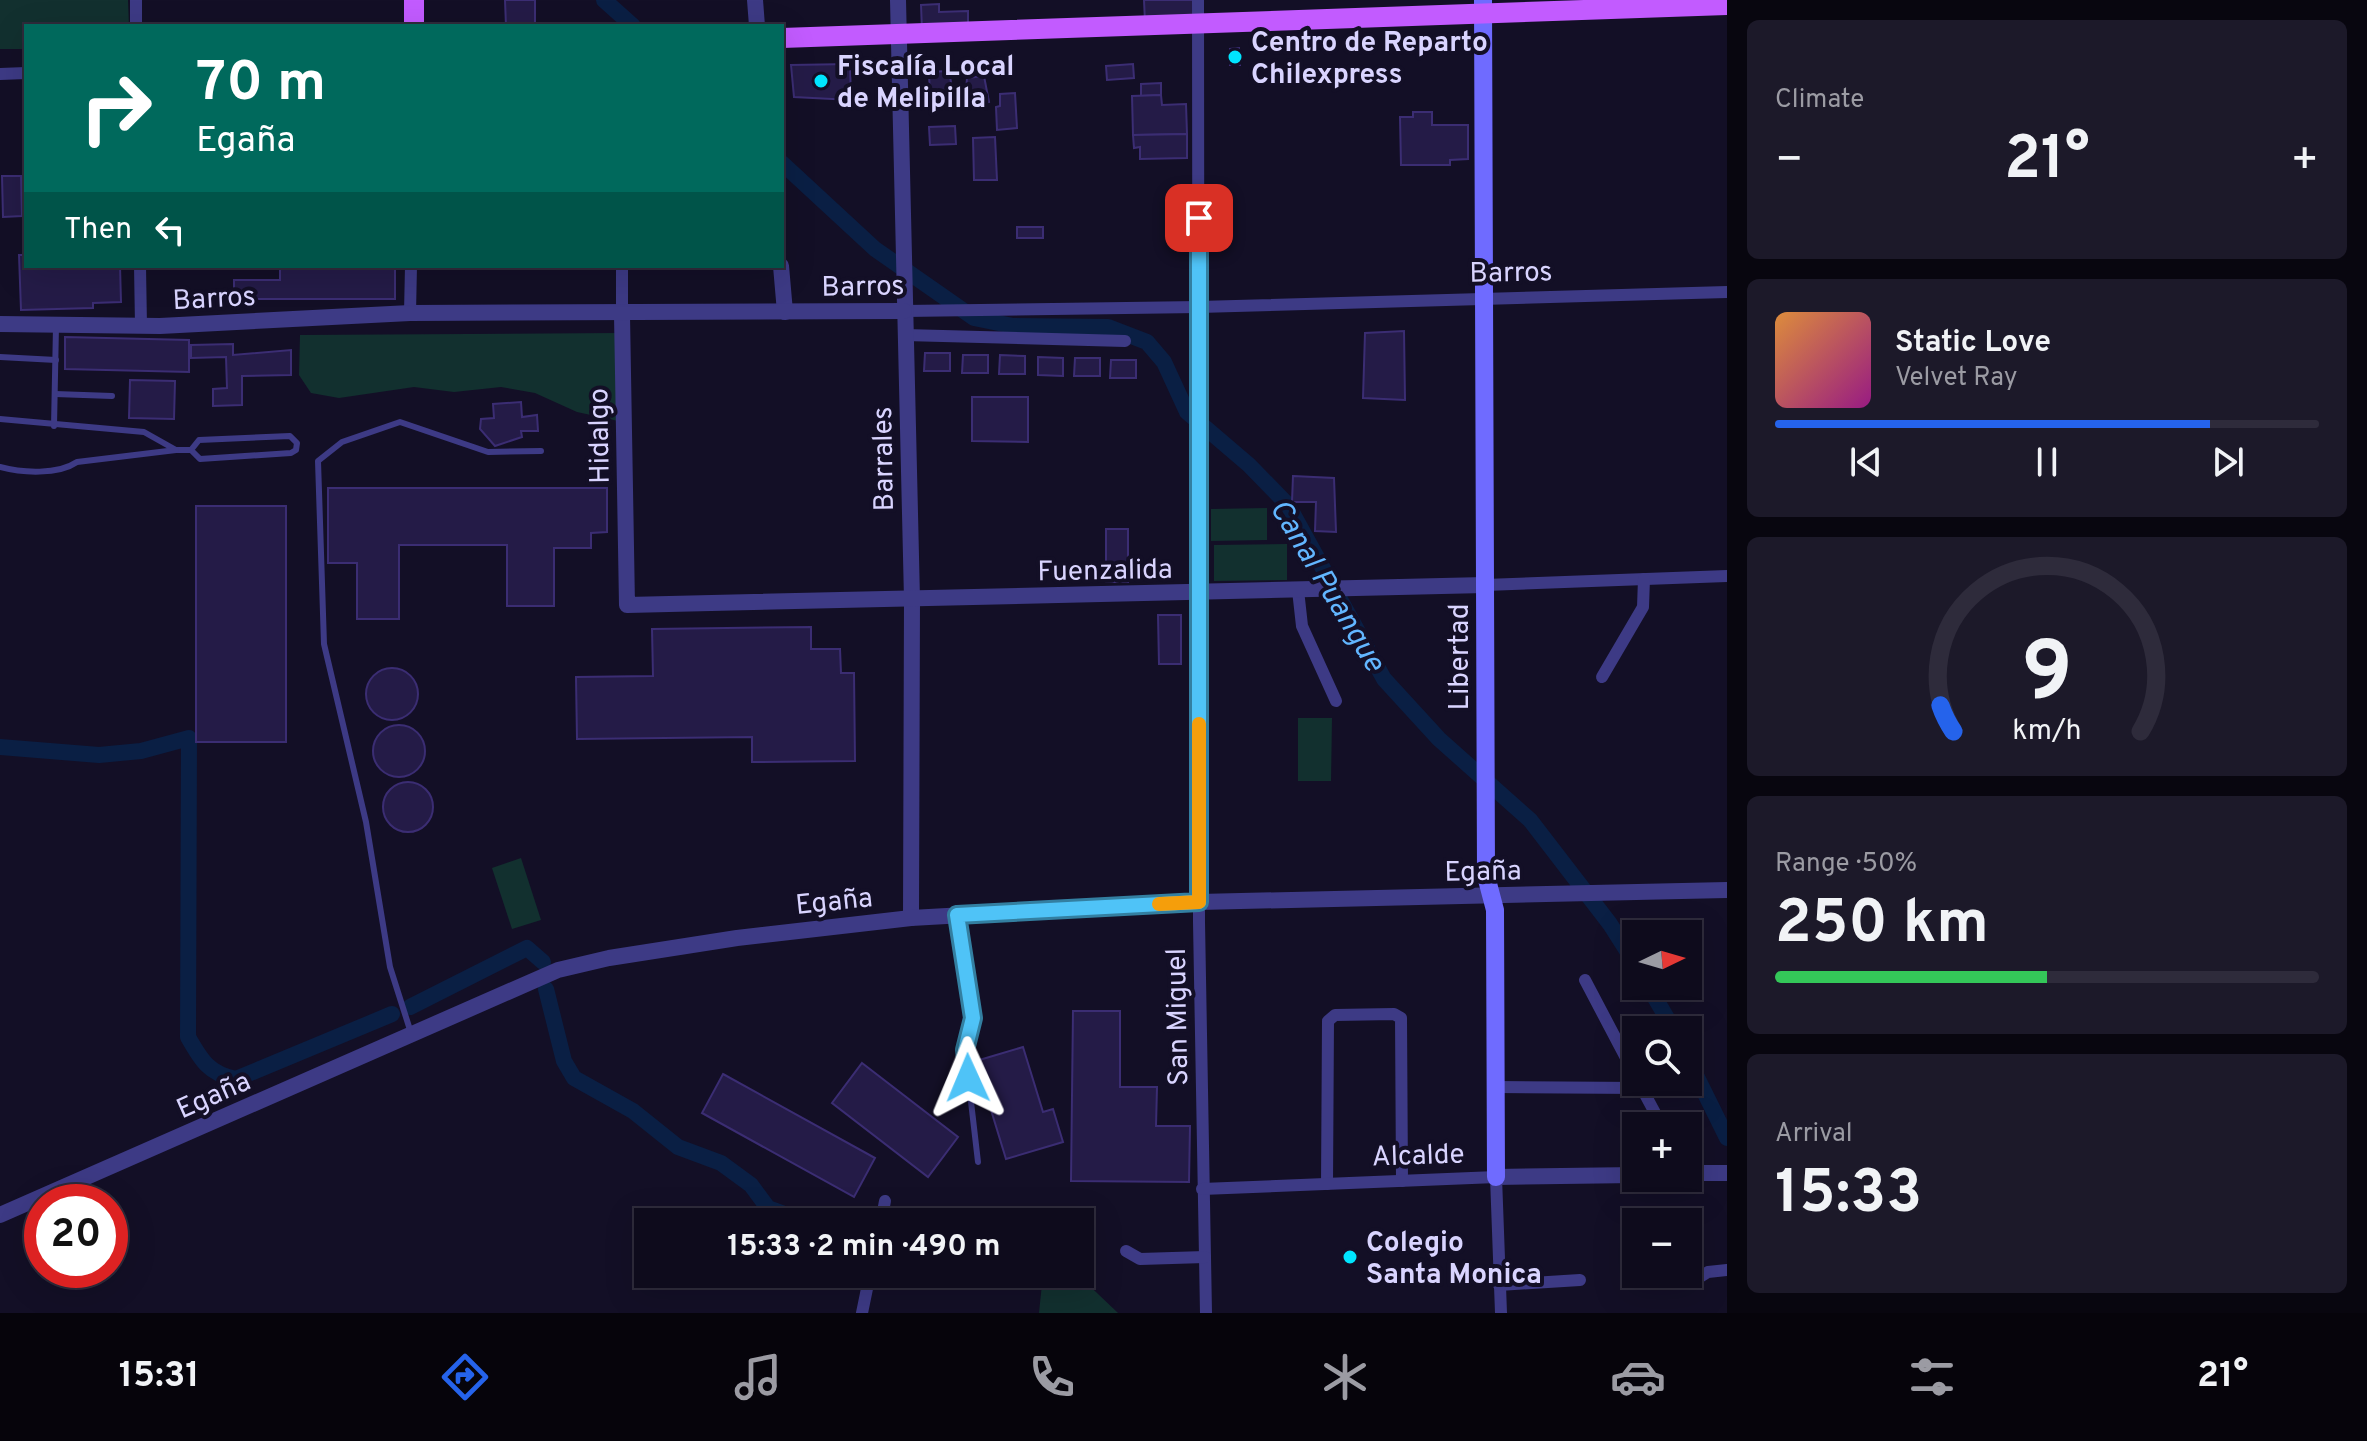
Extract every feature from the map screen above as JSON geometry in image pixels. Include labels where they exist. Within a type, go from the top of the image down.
[{"type":"main road","points":[[414,0],[414,24]]},
{"type":"main road","points":[[784,38],[1199,24],[1483,7],[1727,5]]},
{"type":"main road","name":"Libertad","points":[[1483,7],[1486,883],[1495,910],[1496,1177]]},
{"type":"street","points":[[136,0],[136,24]]},
{"type":"street","points":[[755,0],[757,24]]},
{"type":"street","name":"Barrales","points":[[898,0],[912,599],[911,918]]},
{"type":"street","name":"San Miguel","points":[[1198,0],[1199,902],[1206,1313]]},
{"type":"street","points":[[0,74],[24,73]]},
{"type":"street","points":[[140,268],[141,326]]},
{"type":"street","points":[[410,313],[411,268]]},
{"type":"street","name":"Hidalgo","points":[[622,268],[627,605]]},
{"type":"street","points":[[781,268],[785,312]]},
{"type":"street","name":"Barros","points":[[0,324],[141,326],[410,313],[622,315],[1199,307],[1727,292]]},
{"type":"street","points":[[905,335],[1125,341]]},
{"type":"street","name":"Fuenzalida","points":[[627,605],[1324,590],[1727,576]]},
{"type":"street","points":[[1602,677],[1643,607],[1644,579]]},
{"type":"street","points":[[1298,590],[1302,626],[1336,701]]},
{"type":"street","name":"Egaña","points":[[0,1215],[411,1034],[578,965],[794,930],[911,918],[1199,902],[1727,890]]},
{"type":"street","points":[[1585,980],[1622,1050]]},
{"type":"street","points":[[1327,1184],[1328,1021],[1335,1015],[1394,1014],[1401,1018],[1402,1181]]},
{"type":"street","points":[[1495,1087],[1622,1083]]},
{"type":"street","points":[[1702,1173],[1727,1173]]},
{"type":"street","name":"Alcalde","points":[[1202,1189],[1622,1175]]},
{"type":"street","name":"Libertad","points":[[1496,1177],[1501,1313]]},
{"type":"street","points":[[884,1208],[885,1201]]},
{"type":"street","points":[[1126,1251],[1140,1259],[1205,1257]]},
{"type":"street","points":[[1702,1276],[1727,1270]]},
{"type":"street","points":[[1499,1285],[1580,1280]]},
{"type":"street","points":[[862,1313],[867,1288]]},
{"type":"lane","points":[[54,426],[56,326]]},
{"type":"lane","points":[[0,357],[56,360]]},
{"type":"lane","points":[[55,394],[112,396]]},
{"type":"lane","points":[[0,419],[144,432],[176,450]]},
{"type":"lane","points":[[411,1034],[390,967],[366,822],[324,644],[318,461],[342,442],[400,422],[488,452],[541,451]]},
{"type":"lane","points":[[0,467],[15,471],[64,468],[77,462],[176,450],[191,450],[200,459],[291,453],[297,443],[290,436],[199,440],[191,450]]},
{"type":"lane","points":[[957,915],[973,1018],[965,1050],[978,1162]]},
{"type":"green space","points":[[0,0],[128,0],[129,24],[24,24],[24,49],[0,49]]},
{"type":"green space","points":[[620,333],[623,422],[577,412],[535,393],[501,387],[454,392],[414,387],[339,398],[311,393],[299,375],[300,335]]},
{"type":"green space","points":[[1267,508],[1267,540],[1211,541],[1211,509]]},
{"type":"green space","points":[[1287,544],[1287,580],[1214,581],[1214,545]]},
{"type":"green space","points":[[1298,718],[1332,718],[1331,781],[1298,781]]},
{"type":"green space","points":[[521,858],[541,920],[512,929],[492,868]]},
{"type":"green space","points":[[1042,1288],[1092,1288],[1118,1313],[1039,1313]]},
{"type":"building","points":[[505,0],[535,0],[535,24],[506,24]]},
{"type":"building","points":[[1144,0],[1194,0],[1195,17],[1145,22]]},
{"type":"building","points":[[939,4],[939,12],[968,11],[968,28],[922,30],[921,5]]},
{"type":"building","name":"Centro de Reparto Chilexpress","points":[[1239,48],[1240,65],[1230,65],[1230,49]]},
{"type":"building","name":"Fiscalía Local de Melipilla","points":[[850,64],[851,100],[794,97],[791,65]]},
{"type":"building","points":[[1133,64],[1134,78],[1107,80],[1106,66]]},
{"type":"building","points":[[949,71],[954,99],[930,100],[929,72]]},
{"type":"building","points":[[984,76],[989,102],[970,106],[965,103],[967,78]]},
{"type":"building","points":[[1161,83],[1161,95],[1141,96],[1141,84]]},
{"type":"building","points":[[1015,93],[1017,128],[997,130],[996,107],[1000,106],[1000,94]]},
{"type":"building","points":[[1161,95],[1162,105],[1186,104],[1187,134],[1133,135],[1132,96]]},
{"type":"building","points":[[1413,112],[1432,112],[1432,125],[1468,125],[1468,159],[1450,160],[1450,165],[1401,165],[1400,117],[1413,117]]},
{"type":"building","points":[[955,126],[956,144],[930,145],[929,127]]},
{"type":"building","points":[[1187,134],[1187,158],[1140,159],[1140,147],[1134,148],[1133,135]]},
{"type":"building","points":[[995,137],[997,180],[974,180],[973,138]]},
{"type":"building","points":[[2,176],[21,176],[22,216],[3,217]]},
{"type":"building","points":[[1017,227],[1043,227],[1043,238],[1017,238]]},
{"type":"building","points":[[19,255],[24,255],[24,268],[120,268],[121,302],[93,303],[93,308],[21,310]]},
{"type":"building","points":[[280,268],[395,268],[395,299],[234,299],[234,280],[280,280]]},
{"type":"building","points":[[1404,331],[1405,400],[1363,398],[1365,333]]},
{"type":"building","points":[[65,337],[189,340],[189,372],[65,369]]},
{"type":"building","points":[[233,344],[233,355],[291,350],[291,375],[242,376],[242,405],[213,406],[213,389],[227,388],[226,357],[191,358],[191,345]]},
{"type":"building","points":[[925,353],[950,353],[950,371],[924,371]]},
{"type":"building","points":[[963,355],[988,355],[988,373],[962,373]]},
{"type":"building","points":[[1000,355],[1025,356],[1025,374],[999,374]]},
{"type":"building","points":[[1038,357],[1063,358],[1063,376],[1038,375]]},
{"type":"building","points":[[1075,358],[1100,358],[1100,376],[1074,376]]},
{"type":"building","points":[[1111,360],[1136,360],[1136,378],[1110,378]]},
{"type":"building","points":[[130,380],[175,381],[174,419],[129,418]]},
{"type":"building","points":[[972,397],[1028,397],[1028,442],[972,441]]},
{"type":"building","points":[[521,402],[522,417],[537,415],[538,431],[521,431],[522,437],[495,446],[480,429],[481,419],[494,418],[493,404]]},
{"type":"building","points":[[1293,476],[1334,478],[1336,532],[1315,531],[1316,502],[1292,502]]},
{"type":"building","points":[[328,488],[607,488],[607,532],[591,533],[591,548],[554,548],[554,606],[507,606],[507,545],[399,545],[399,619],[357,619],[357,563],[328,563]]},
{"type":"building","points":[[196,506],[286,506],[286,742],[196,742]]},
{"type":"building","points":[[1106,529],[1128,529],[1128,582],[1106,582]]},
{"type":"building","points":[[1158,615],[1181,615],[1181,664],[1159,664]]},
{"type":"building","points":[[811,627],[811,649],[840,649],[841,673],[854,673],[855,761],[752,762],[752,737],[577,739],[576,677],[653,676],[652,629]]},
{"type":"building","points":[[392,668],[410,676],[418,694],[410,712],[392,720],[374,712],[366,694],[374,676]]},
{"type":"building","points":[[399,725],[417,733],[425,751],[417,769],[399,777],[381,769],[373,751],[381,733]]},
{"type":"building","points":[[398,783],[418,783],[432,797],[432,817],[418,831],[398,831],[384,817],[384,797]]},
{"type":"building","points":[[1073,1011],[1120,1011],[1120,1087],[1157,1087],[1156,1126],[1190,1126],[1189,1182],[1071,1181]]},
{"type":"building","points":[[1023,1047],[1043,1112],[1053,1109],[1063,1142],[1006,1159],[976,1061]]},
{"type":"building","points":[[862,1063],[958,1137],[928,1177],[832,1103]]},
{"type":"building","points":[[723,1074],[875,1158],[854,1197],[702,1113]]},
{"type":"waterway","name":"Canal Puangue","points":[[604,0],[631,24]]},
{"type":"waterway","name":"Canal Puangue","points":[[784,165],[875,249],[974,318],[1013,326],[1108,327],[1147,342],[1164,362],[1187,412],[1249,465],[1288,505],[1384,679],[1439,739],[1530,820],[1622,943]]},
{"type":"waterway","points":[[0,747],[99,755],[141,751],[189,738],[188,1037],[212,1070],[236,1079],[392,1014]]},
{"type":"waterway","points":[[410,1007],[527,948],[543,962]]},
{"type":"waterway","points":[[546,989],[564,1061],[574,1078],[633,1111],[678,1147],[721,1163],[751,1185],[768,1208]]},
{"type":"waterway","name":"Canal Puangue","points":[[1656,1000],[1666,1016]]},
{"type":"waterway","name":"Canal Puangue","points":[[1702,1087],[1727,1138]]},
{"type":"slow traffic","points":[[1159,904],[1199,902],[1199,724]]},
{"type":"place","name":"Centro de Reparto Chilexpress","points":[[1235,57]]},
{"type":"place","name":"Fiscalía Local de Melipilla","points":[[821,81]]},
{"type":"place","name":"Colegio Santa Monica","points":[[1350,1257]]},
{"type":"route","points":[[968,1078],[965,1050],[973,1018],[957,915],[1199,902],[1199,218]]}]
